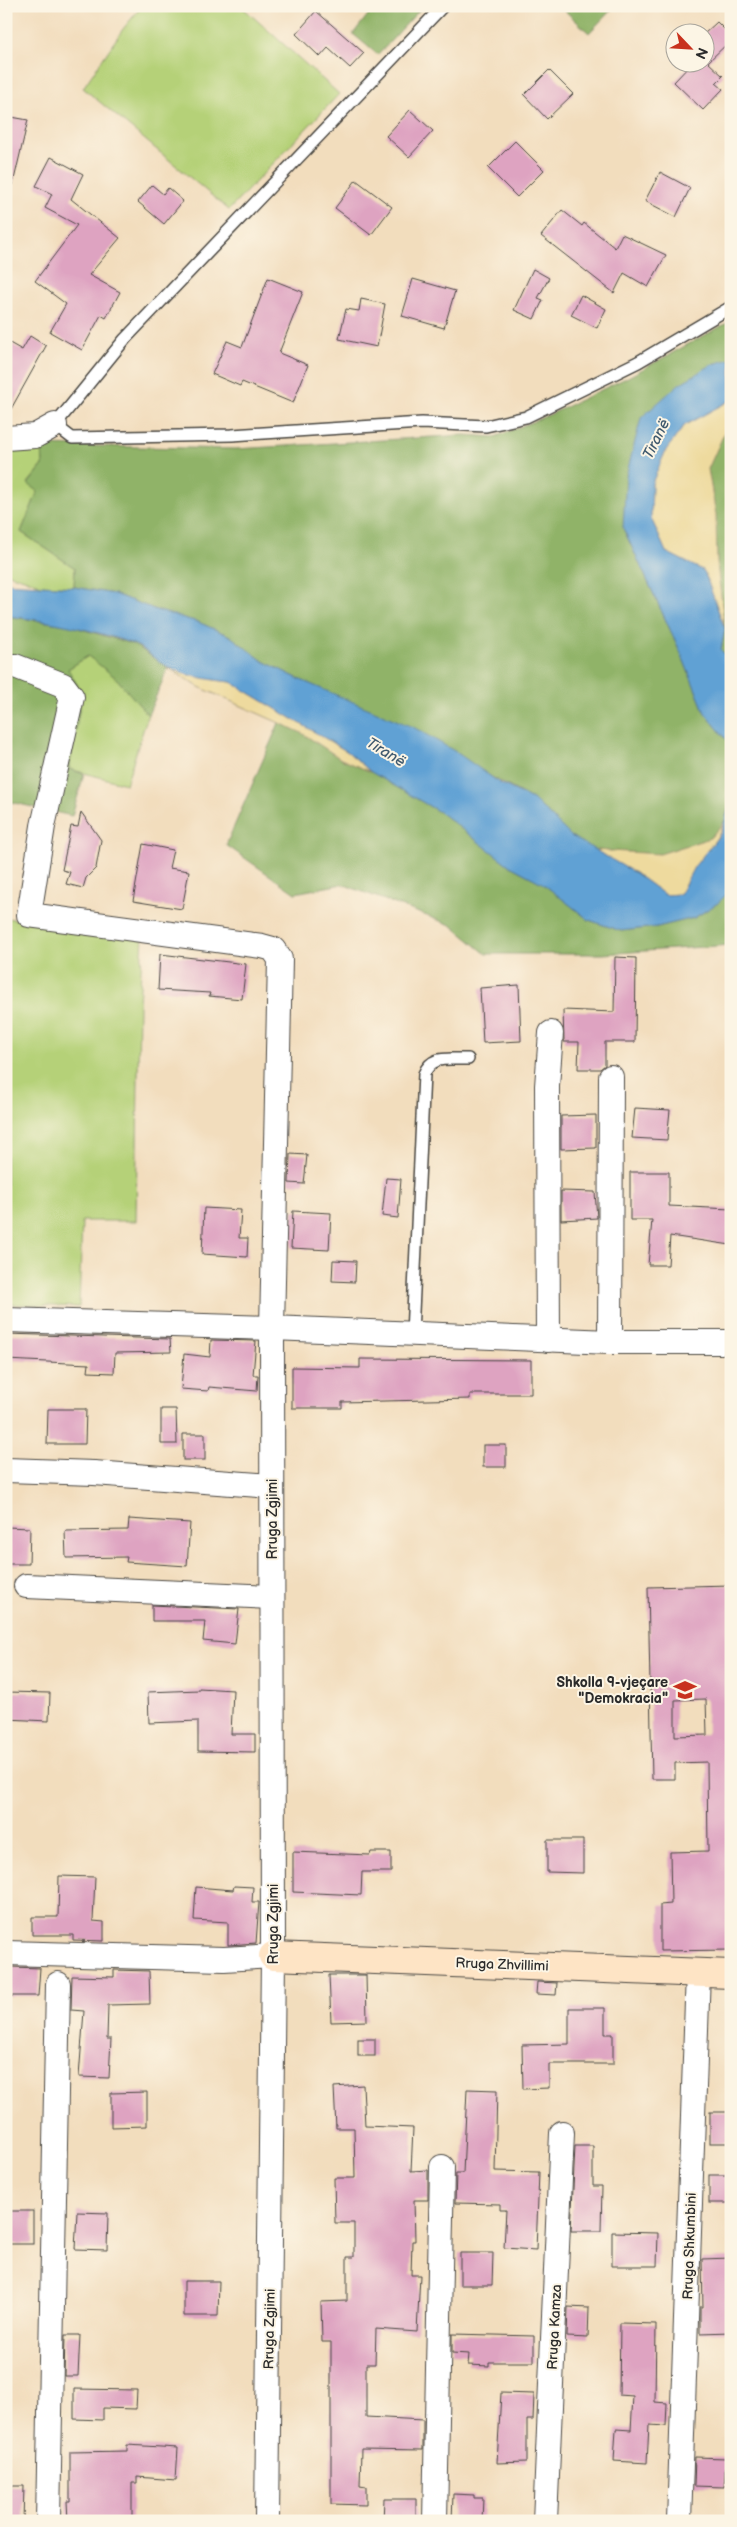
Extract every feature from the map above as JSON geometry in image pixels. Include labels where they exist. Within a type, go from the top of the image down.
[{"type":"street","points":[[6,438],[36,436],[55,425]]},
{"type":"street","name":"Rruga Zgjimi","points":[[6,666],[14,666],[63,685],[72,697],[43,826],[29,915],[262,946],[273,949],[280,958],[272,1328],[273,1956],[267,2521]]},
{"type":"street","points":[[548,1340],[547,1086],[551,1033]]},
{"type":"street","points":[[610,1342],[611,1077]]},
{"type":"street","points":[[6,1320],[272,1328],[610,1342],[731,1342]]},
{"type":"street","points":[[6,1470],[94,1473],[271,1486]]},
{"type":"street","points":[[26,1586],[272,1597]]},
{"type":"street","points":[[6,1953],[224,1958],[273,1956]]},
{"type":"street","name":"Rruga Zhvillimi","points":[[273,1956],[731,1974]]},
{"type":"street","name":"Rruga Shkumbini","points":[[679,2521],[698,1972]]},
{"type":"street","points":[[48,2521],[58,1984]]},
{"type":"street","name":"Rruga Kamza","points":[[545,2521],[562,2133]]},
{"type":"street","points":[[435,2521],[442,2167]]},
{"type":"lane","points":[[443,6],[125,339],[55,425],[72,438],[232,435],[422,423],[486,426],[526,417],[638,362],[731,307]]},
{"type":"lane","points":[[412,1334],[424,1074],[428,1065],[433,1060],[468,1059]]},
{"type":"green space","points":[[142,6],[241,6],[339,94],[229,210],[83,88],[123,29]]},
{"type":"green space","points":[[375,6],[423,6],[378,55],[353,34]]},
{"type":"green space","points":[[560,6],[615,6],[589,33]]},
{"type":"green space","points":[[731,321],[731,359],[713,364],[623,528],[680,651],[705,713],[731,745],[731,801],[724,822],[710,838],[660,854],[594,850],[571,836],[534,800],[365,708],[263,661],[230,636],[198,622],[159,611],[114,594],[74,587],[75,568],[21,532],[38,491],[28,484],[43,465],[42,445],[236,449],[465,435],[495,437],[551,414],[628,377]]},
{"type":"green space","points":[[731,418],[731,661],[721,650],[725,629],[717,564],[716,515],[708,469]]},
{"type":"green space","points":[[42,445],[43,465],[28,483],[38,491],[21,532],[75,568],[74,587],[42,585],[6,573],[6,451]]},
{"type":"green space","points":[[6,616],[68,625],[135,645],[168,668],[148,715],[116,678],[88,656],[68,669],[78,686],[80,705],[69,769],[84,774],[72,816],[6,801]]},
{"type":"green space","points":[[88,656],[116,677],[148,715],[126,784],[69,769],[80,705],[68,669]]},
{"type":"green space","points":[[279,723],[302,733],[341,759],[371,772],[441,813],[510,866],[542,883],[589,920],[621,931],[657,927],[694,918],[718,903],[731,890],[731,945],[603,954],[486,954],[451,925],[342,884],[295,893],[226,845]]},
{"type":"green space","points":[[6,918],[143,936],[139,1005],[136,1221],[82,1221],[79,1307],[6,1304]]},
{"type":"sand","points":[[731,400],[731,418],[708,469],[716,515],[717,564],[725,629],[704,571],[666,552],[651,518],[652,483],[666,450],[685,425]]},
{"type":"sand","points":[[168,668],[214,680],[231,682],[348,752],[371,772],[341,759],[302,733],[199,687]]},
{"type":"sand","points":[[724,822],[715,840],[690,875],[680,894],[665,895],[635,873],[594,850],[660,854],[710,838]]},
{"type":"water","name":"Tiranë","points":[[731,359],[731,400],[685,425],[666,450],[652,483],[651,518],[666,552],[704,571],[725,629],[721,650],[731,661],[731,745],[705,713],[680,651],[623,528],[626,476],[641,418],[679,384],[713,364]]},
{"type":"water","name":"Tiranë","points":[[6,583],[74,587],[114,594],[159,611],[198,622],[230,636],[263,661],[303,681],[415,728],[456,752],[500,783],[534,800],[571,836],[635,873],[665,895],[680,894],[694,867],[721,833],[731,801],[731,890],[718,903],[694,918],[657,927],[621,931],[589,920],[542,883],[510,866],[441,813],[371,772],[348,752],[231,682],[182,673],[163,664],[138,646],[102,634],[39,620],[6,616]]},
{"type":"building","points":[[316,11],[364,53],[350,68],[328,48],[320,57],[296,34]]},
{"type":"building","points":[[717,22],[731,36],[731,40],[714,56],[714,25]]},
{"type":"building","points":[[714,68],[723,76],[716,83],[723,89],[703,110],[674,82],[684,72],[714,72]]},
{"type":"building","points":[[549,70],[573,94],[547,119],[524,95]]},
{"type":"building","points":[[410,110],[433,131],[409,157],[386,136]]},
{"type":"building","points":[[6,116],[28,120],[13,184],[6,183]]},
{"type":"building","points":[[515,141],[544,170],[517,197],[488,168]]},
{"type":"building","points":[[51,157],[83,174],[71,199],[120,238],[89,275],[120,292],[106,318],[101,315],[82,350],[50,332],[66,304],[35,281],[77,225],[45,208],[52,194],[36,186]]},
{"type":"building","points":[[660,172],[690,188],[676,217],[645,201]]},
{"type":"building","points":[[356,180],[392,207],[371,235],[335,208]]},
{"type":"building","points":[[152,185],[163,194],[168,188],[183,201],[164,224],[138,202]]},
{"type":"building","points":[[562,210],[582,226],[584,223],[615,248],[622,234],[666,255],[648,287],[624,273],[614,293],[541,236]]},
{"type":"building","points":[[533,269],[549,278],[538,298],[543,300],[534,319],[514,310]]},
{"type":"building","points":[[268,278],[303,292],[279,353],[308,365],[293,403],[242,382],[240,386],[212,374],[227,341],[242,347]]},
{"type":"building","points":[[413,279],[455,291],[444,328],[402,316]]},
{"type":"building","points":[[581,295],[606,309],[597,328],[571,315]]},
{"type":"building","points":[[361,299],[385,304],[377,347],[339,339],[346,309],[359,311]]},
{"type":"building","points":[[30,336],[46,346],[6,418],[6,341],[22,350]]},
{"type":"building","points":[[81,812],[101,840],[96,868],[86,878],[83,888],[66,884],[70,872],[62,870],[71,826],[78,827]]},
{"type":"building","points":[[143,844],[173,850],[169,868],[189,871],[182,909],[133,901]]},
{"type":"building","points":[[160,954],[246,964],[242,999],[209,996],[210,993],[158,990]]},
{"type":"building","points":[[615,957],[636,958],[635,1042],[605,1042],[605,1065],[600,1069],[578,1069],[579,1042],[564,1042],[563,1010],[614,1012]]},
{"type":"building","points":[[519,985],[521,1041],[483,1043],[480,988]]},
{"type":"building","points":[[635,1108],[670,1110],[667,1140],[632,1138]]},
{"type":"building","points":[[596,1115],[596,1148],[561,1149],[561,1116]]},
{"type":"building","points":[[290,1154],[307,1155],[304,1184],[289,1183]]},
{"type":"building","points":[[630,1172],[669,1172],[669,1206],[731,1209],[731,1245],[670,1236],[668,1265],[648,1265],[652,1220],[630,1220]]},
{"type":"building","points":[[386,1178],[401,1179],[398,1218],[382,1216]]},
{"type":"building","points":[[561,1191],[595,1192],[597,1218],[561,1220]]},
{"type":"building","points":[[204,1208],[241,1210],[239,1238],[248,1238],[247,1257],[202,1254]]},
{"type":"building","points":[[293,1211],[331,1213],[329,1250],[291,1248]]},
{"type":"building","points":[[333,1260],[356,1261],[355,1282],[332,1281]]},
{"type":"building","points":[[6,1334],[170,1339],[171,1352],[115,1353],[114,1373],[88,1372],[89,1364],[6,1360]]},
{"type":"building","points":[[211,1340],[256,1341],[253,1375],[258,1375],[257,1391],[209,1387],[208,1391],[181,1389],[184,1354],[210,1357]]},
{"type":"building","points":[[360,1359],[531,1360],[531,1394],[470,1394],[470,1399],[342,1402],[342,1408],[292,1408],[292,1367],[360,1368]]},
{"type":"building","points":[[48,1409],[86,1409],[85,1444],[47,1444]]},
{"type":"building","points":[[161,1409],[176,1409],[177,1444],[161,1444]]},
{"type":"building","points":[[183,1434],[205,1434],[205,1460],[183,1460]]},
{"type":"building","points":[[483,1445],[506,1445],[506,1467],[483,1467]]},
{"type":"building","points":[[129,1519],[190,1523],[187,1566],[126,1562],[127,1557],[66,1558],[65,1531],[128,1530]]},
{"type":"building","points":[[6,1527],[30,1528],[29,1564],[6,1564]]},
{"type":"building","points":[[731,1585],[731,1950],[660,1951],[660,1905],[671,1904],[670,1852],[708,1851],[707,1762],[675,1763],[675,1779],[652,1779],[648,1587]],"holes":[[[706,1699],[707,1735],[675,1736],[675,1700]]]},
{"type":"building","points":[[152,1605],[239,1609],[235,1644],[203,1641],[205,1621],[152,1621]]},
{"type":"building","points":[[199,1688],[233,1690],[231,1734],[255,1734],[255,1752],[198,1751],[198,1721],[149,1723],[148,1692],[199,1690]]},
{"type":"building","points":[[6,1692],[50,1693],[49,1721],[6,1719]]},
{"type":"building","points":[[547,1840],[583,1840],[583,1873],[547,1872]]},
{"type":"building","points":[[293,1852],[370,1855],[371,1852],[391,1852],[391,1872],[362,1872],[361,1895],[293,1892]]},
{"type":"building","points":[[59,1876],[95,1877],[93,1921],[104,1922],[104,1941],[73,1940],[73,1935],[32,1935],[32,1917],[58,1917]]},
{"type":"building","points":[[234,1886],[253,1887],[252,1902],[259,1902],[256,1943],[228,1945],[228,1922],[194,1920],[196,1887],[233,1890]]},
{"type":"building","points":[[10,1967],[40,1968],[38,1996],[9,1996]]},
{"type":"building","points":[[114,1970],[149,1971],[150,2004],[108,2005],[107,2039],[111,2039],[109,2078],[79,2077],[84,2011],[71,2010],[72,1976],[114,1977]]},
{"type":"building","points":[[329,1975],[366,1975],[367,2021],[331,2022]]},
{"type":"building","points":[[537,1982],[557,1983],[556,1995],[536,1994]]},
{"type":"building","points":[[569,2008],[605,2008],[605,2034],[613,2034],[613,2064],[549,2064],[549,2088],[523,2089],[522,2045],[569,2044]]},
{"type":"building","points":[[358,2039],[375,2039],[375,2056],[358,2056]]},
{"type":"building","points":[[363,2085],[365,2126],[413,2128],[411,2171],[428,2170],[428,2200],[414,2200],[415,2241],[412,2241],[411,2275],[420,2275],[417,2332],[376,2329],[375,2364],[366,2364],[366,2417],[423,2420],[423,2450],[361,2449],[360,2486],[366,2487],[366,2505],[331,2504],[331,2342],[322,2342],[321,2302],[347,2301],[347,2257],[354,2257],[354,2223],[335,2223],[334,2178],[355,2178],[354,2128],[336,2128],[334,2087]]},
{"type":"building","points":[[467,2089],[497,2090],[495,2171],[539,2172],[536,2250],[504,2248],[506,2210],[500,2210],[500,2204],[455,2203],[456,2173],[463,2173]]},
{"type":"building","points":[[147,2092],[147,2126],[111,2127],[111,2093]]},
{"type":"building","points":[[710,2112],[731,2112],[731,2143],[710,2143]]},
{"type":"building","points":[[575,2146],[593,2146],[593,2186],[602,2186],[601,2231],[571,2231]]},
{"type":"building","points":[[709,2175],[731,2175],[731,2203],[709,2203]]},
{"type":"building","points":[[6,2211],[33,2211],[33,2244],[6,2244]]},
{"type":"building","points":[[77,2212],[108,2213],[107,2250],[75,2249]]},
{"type":"building","points":[[612,2232],[658,2233],[657,2266],[612,2266]]},
{"type":"building","points":[[460,2253],[493,2253],[492,2285],[460,2285]]},
{"type":"building","points":[[731,2258],[731,2332],[700,2333],[700,2307],[703,2307],[702,2259]]},
{"type":"building","points":[[184,2281],[219,2281],[218,2316],[184,2316]]},
{"type":"building","points":[[568,2307],[589,2308],[588,2338],[567,2337]]},
{"type":"building","points":[[620,2323],[656,2324],[655,2402],[667,2403],[666,2426],[649,2425],[647,2463],[614,2461],[616,2429],[631,2430],[633,2396],[619,2395]]},
{"type":"building","points":[[452,2334],[534,2336],[534,2362],[489,2362],[489,2366],[468,2365],[469,2354],[452,2353]]},
{"type":"building","points":[[65,2335],[80,2335],[78,2376],[64,2376]]},
{"type":"building","points":[[74,2389],[137,2390],[136,2409],[103,2408],[103,2420],[74,2419]]},
{"type":"building","points":[[501,2393],[534,2394],[533,2420],[527,2420],[527,2462],[497,2463]]},
{"type":"building","points":[[127,2445],[178,2448],[176,2480],[137,2477],[137,2483],[132,2483],[132,2521],[68,2521],[67,2501],[70,2501],[70,2452],[127,2451]]},
{"type":"building","points":[[695,2457],[726,2458],[724,2487],[694,2486]]},
{"type":"building","points":[[6,2486],[24,2486],[23,2521],[6,2521]]},
{"type":"building","points":[[453,2494],[474,2495],[474,2498],[483,2498],[482,2521],[452,2521]]},
{"type":"building","points":[[384,2499],[416,2499],[416,2521],[383,2521]]},
{"type":"place","name":"Shkolla 9-vjeçare \"Demokracia\"","points":[[685,1690]]}]
